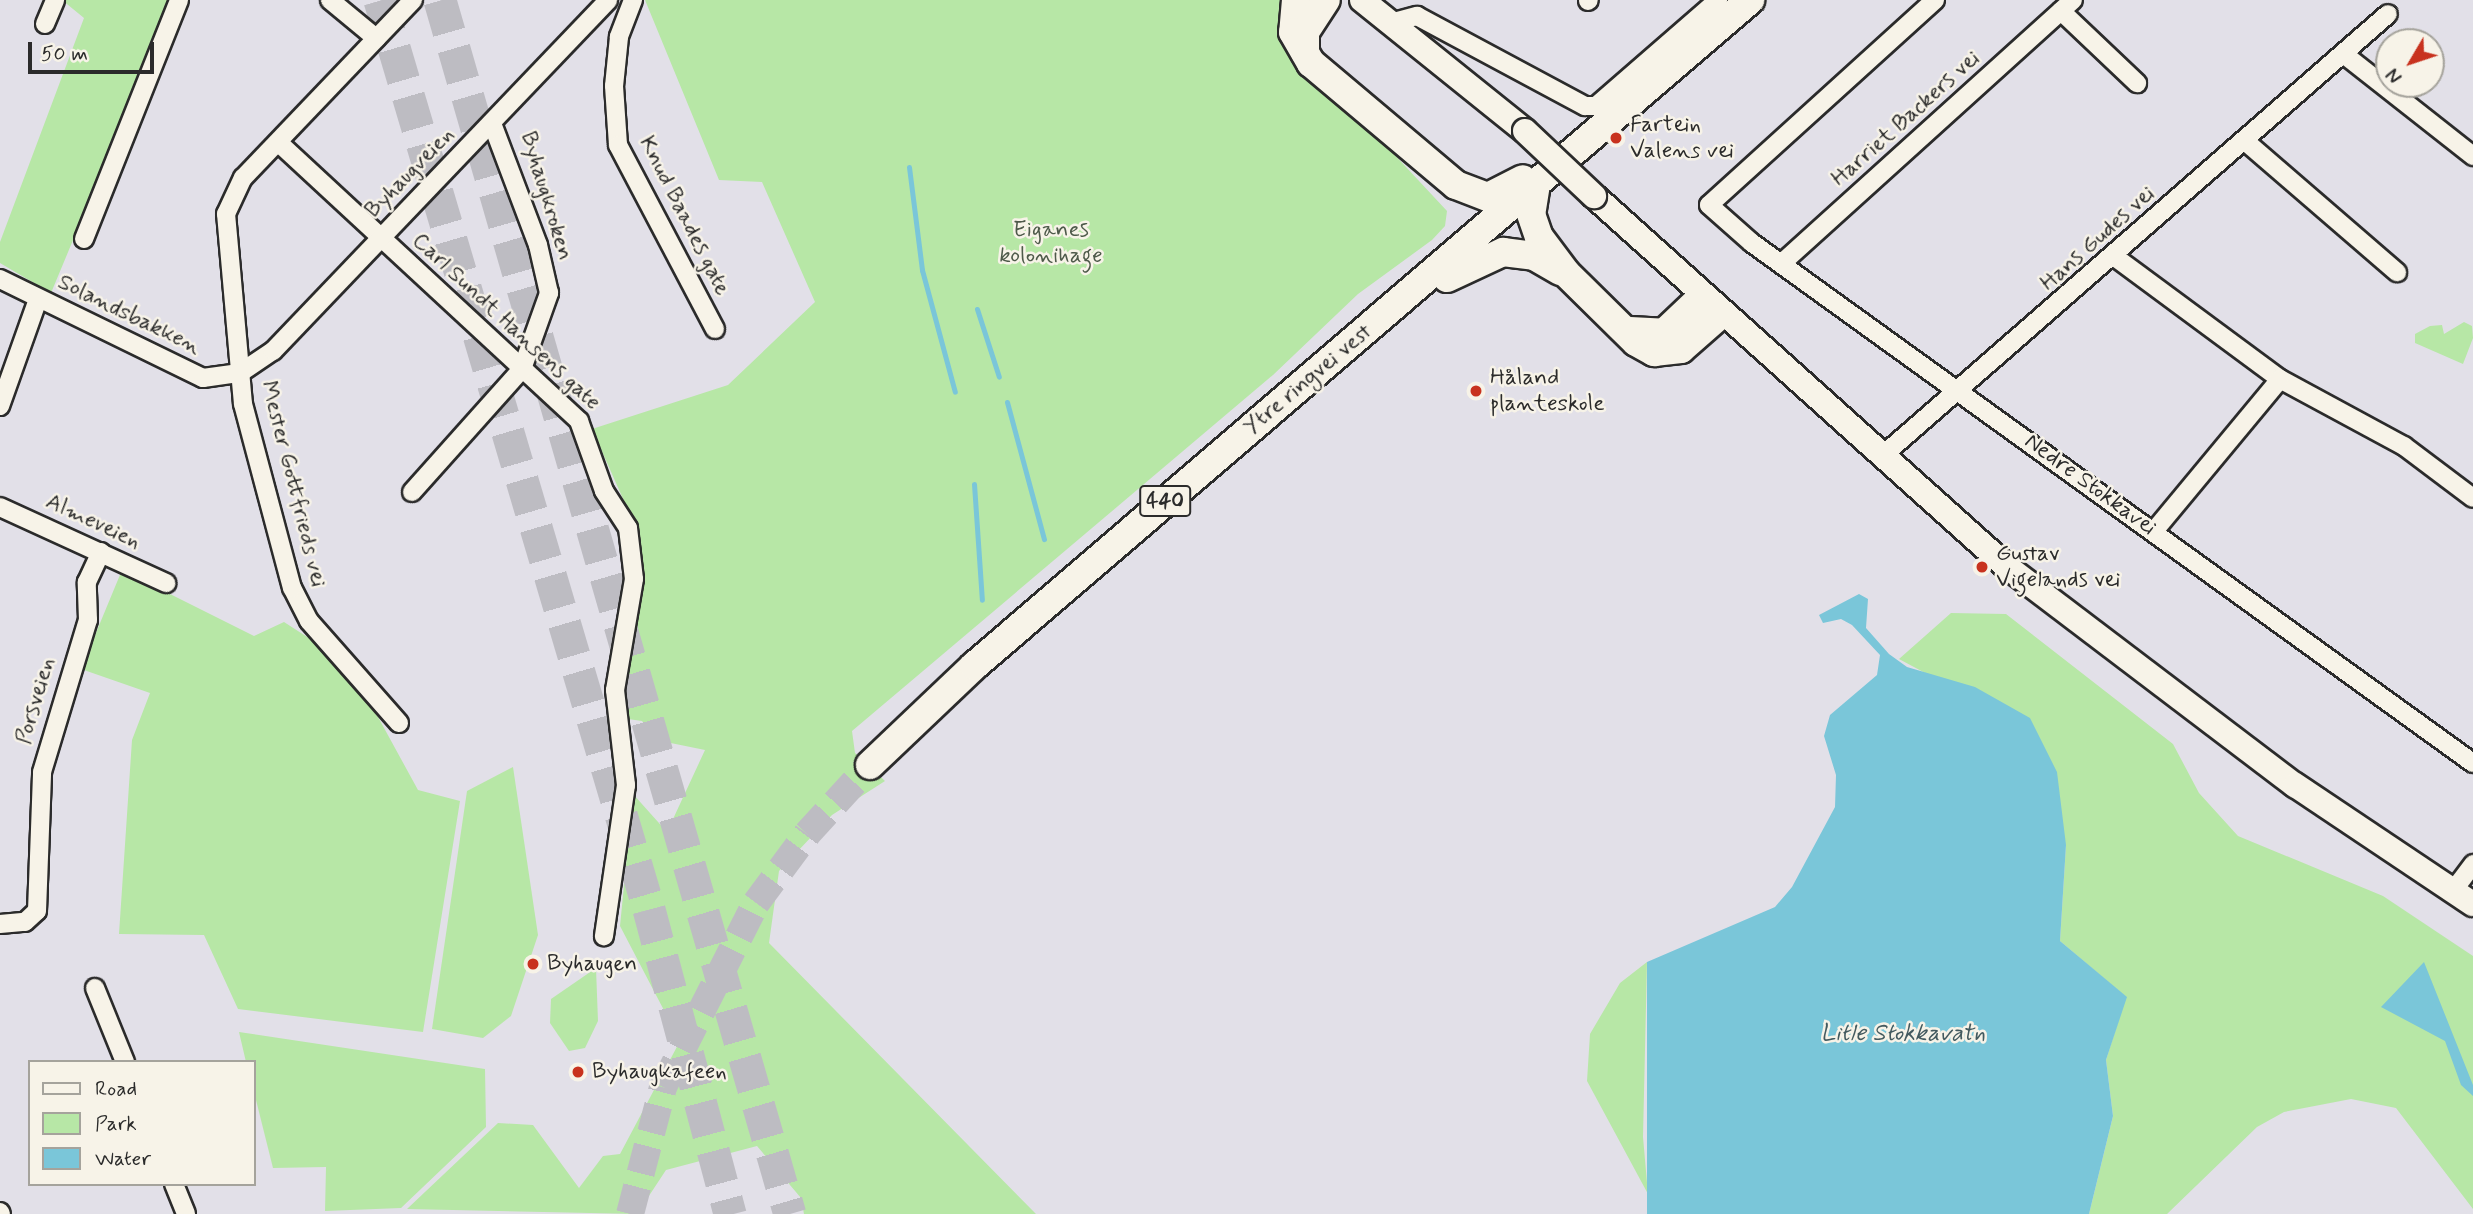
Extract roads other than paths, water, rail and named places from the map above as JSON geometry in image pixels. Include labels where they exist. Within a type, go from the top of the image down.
[{"type":"main road","name":"440","points":[[1296,0],[1293,32],[1306,55],[1453,192],[1463,208],[1466,243]]},
{"type":"main road","points":[[1306,55],[1305,32],[1326,0]]},
{"type":"main road","points":[[1362,0],[1394,23],[1525,131],[1881,457],[2085,628],[2295,785],[2463,897]]},
{"type":"main road","name":"Ytre ringvei vest","points":[[870,765],[974,666],[1751,0]]},
{"type":"main road","name":"440","points":[[1366,111],[1475,196],[1500,195],[1575,152]]},
{"type":"main road","name":"440","points":[[1536,184],[1533,225],[1566,273],[1627,331],[1664,333],[1712,305]]},
{"type":"main road","name":"440","points":[[1346,348],[1379,335],[1460,268],[1489,254],[1534,256],[1566,273]]},
{"type":"street","points":[[45,24],[55,0]]},
{"type":"street","points":[[84,239],[179,0]]},
{"type":"street","points":[[330,0],[376,38]]},
{"type":"street","name":"Mester Gottfrieds vei","points":[[399,723],[300,607],[240,373],[228,204],[243,178],[414,0]]},
{"type":"street","name":"Byhaugveien","points":[[240,373],[273,351],[608,0]]},
{"type":"street","name":"Knud Baades gate","points":[[633,0],[619,37],[618,145],[715,329]]},
{"type":"street","points":[[1394,23],[1417,16],[1585,106],[1596,106],[1718,0]]},
{"type":"street","name":"Nedre Stokkavei","points":[[1935,0],[1709,205],[1782,263],[1963,391],[2473,763]]},
{"type":"street","name":"Harriet Backers vei","points":[[1782,263],[2067,5],[2137,83]]},
{"type":"street","name":"Hans Gudes vei","points":[[1881,457],[1963,391],[2346,55],[2389,14]]},
{"type":"street","points":[[2346,55],[2473,156]]},
{"type":"street","name":"Byhaugkroken","points":[[412,492],[522,369],[549,293],[538,245],[492,123]]},
{"type":"street","points":[[2245,141],[2397,272]]},
{"type":"street","name":"Carl Sundt Hansens gate","points":[[279,143],[588,433],[604,491],[630,537],[634,579],[615,690],[626,785],[604,936]]},
{"type":"street","points":[[2115,257],[2280,379],[2404,446],[2473,498]]},
{"type":"street","name":"Solandsbakken","points":[[0,279],[203,377],[240,373]]},
{"type":"street","points":[[0,406],[38,299]]},
{"type":"street","points":[[2154,531],[2280,379]]},
{"type":"street","name":"Almeveien","points":[[0,506],[166,583]]},
{"type":"street","name":"Porsveien","points":[[0,924],[25,922],[37,911],[47,745],[88,621],[87,582],[101,552]]},
{"type":"street","points":[[2463,897],[2473,864]]},
{"type":"street","points":[[95,988],[124,1060]]},
{"type":"street","points":[[175,1186],[186,1214]]},
{"type":"water","name":"Litle Stokkavatn","points":[[1859,594],[1868,599],[1866,628],[1889,654],[1907,667],[1975,687],[2030,718],[2057,772],[2066,845],[2060,941],[2127,997],[2106,1060],[2113,1116],[2089,1214],[1647,1214],[1647,962],[1775,907],[1792,887],[1835,807],[1836,775],[1824,736],[1830,715],[1877,675],[1880,655],[1852,625],[1841,619],[1823,623],[1819,615]]},
{"type":"water","points":[[2424,962],[2473,1085],[2473,1096],[2461,1085],[2445,1041],[2381,1007]]},
{"type":"waterway","points":[[909,167],[922,270],[955,392]]},
{"type":"waterway","points":[[977,309],[999,377]]},
{"type":"waterway","points":[[1007,402],[1044,539]]},
{"type":"waterway","points":[[974,484],[982,600]]},
{"type":"tunnel","points":[[380,0],[649,909],[730,1214]]},
{"type":"tunnel","points":[[440,0],[790,1214]]},
{"type":"tunnel","points":[[630,1214],[663,1087],[756,903],[807,834],[870,765]]},
{"type":"place","name":"Fartein Valens vei","points":[[1616,138]]},
{"type":"place","name":"Håland planteskole","points":[[1476,391]]},
{"type":"place","name":"Gustav Vigelands vei","points":[[1982,567]]},
{"type":"place","name":"Byhaugen","points":[[533,964]]},
{"type":"place","name":"Byhaugkafeen","points":[[578,1072]]},
{"type":"park label","name":"Eiganes kolonihage","points":[[1051,243]]}]
